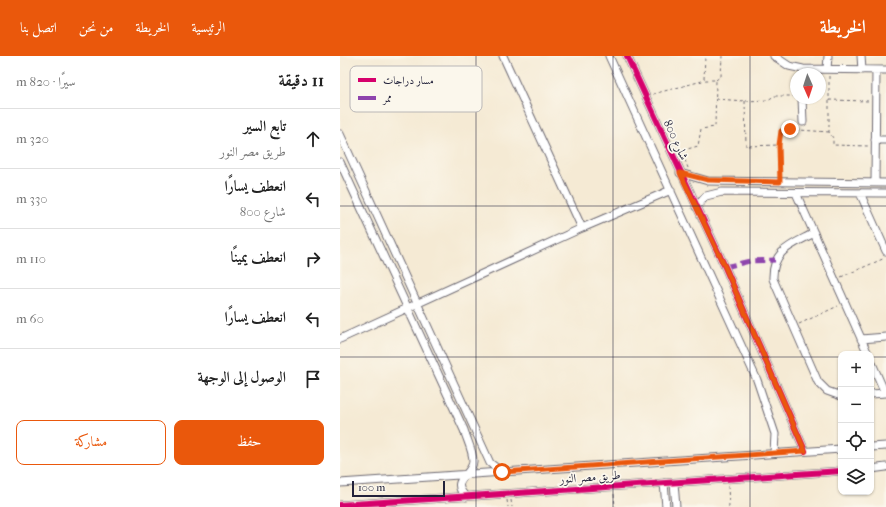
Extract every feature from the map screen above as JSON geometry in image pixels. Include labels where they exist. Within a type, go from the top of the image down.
[{"type":"street","points":[[503,56],[582,228]]},
{"type":"street","points":[[609,56],[757,380],[775,434],[774,453]]},
{"type":"street","name":"شارع 800","points":[[627,56],[644,96],[725,267],[805,451]]},
{"type":"street","points":[[774,56],[795,68]]},
{"type":"street","points":[[828,56],[828,69],[886,70]]},
{"type":"street","points":[[861,56],[862,70]]},
{"type":"street","points":[[875,183],[876,70]]},
{"type":"street","points":[[802,104],[803,122]]},
{"type":"street","points":[[340,134],[459,391],[490,463],[502,472]]},
{"type":"street","points":[[875,143],[886,140]]},
{"type":"street","points":[[340,162],[464,430],[473,458],[472,468],[461,478],[460,488],[466,497]]},
{"type":"street","points":[[680,173],[689,177],[708,180],[886,183]]},
{"type":"street","points":[[340,339],[582,228],[671,190]]},
{"type":"street","points":[[696,207],[702,199],[711,193],[722,192],[886,193]]},
{"type":"street","points":[[796,193],[867,351]]},
{"type":"street","points":[[860,193],[886,251]]},
{"type":"street","points":[[814,233],[781,252],[775,260],[772,269],[773,279],[818,382],[827,391],[838,395]]},
{"type":"street","points":[[861,339],[886,337]]},
{"type":"street","points":[[874,368],[886,393],[874,394]]},
{"type":"street","points":[[448,396],[459,391]]},
{"type":"street","points":[[874,447],[886,446]]},
{"type":"street","name":"طريق مصر النور","points":[[340,483],[838,449]]},
{"type":"street","points":[[874,468],[886,468]]},
{"type":"street","name":"طريق مصر النور","points":[[340,505],[838,471]]},
{"type":"street","points":[[674,482],[676,507]]},
{"type":"street","points":[[664,483],[666,507]]},
{"type":"path","points":[[704,56],[704,80]]},
{"type":"path","points":[[644,96],[704,80],[716,80],[721,76],[722,56]]},
{"type":"path","points":[[828,69],[828,132],[833,138],[833,145],[875,143]]},
{"type":"path","points":[[689,177],[683,153],[684,150],[698,146],[701,129],[715,127],[716,80]]},
{"type":"path","points":[[716,99],[745,101],[768,100],[774,96],[790,96]]},
{"type":"path","points":[[829,100],[876,101]]},
{"type":"path","points":[[745,101],[746,146],[779,145]]},
{"type":"path","points":[[780,182],[779,145],[781,131],[784,129],[828,132]]},
{"type":"path","points":[[835,280],[886,257]]},
{"type":"path","points":[[793,327],[845,302]]},
{"type":"path","points":[[727,479],[729,507]]},
{"type":"path","points":[[614,487],[615,507]]},
{"type":"marked path","points":[[725,267],[750,261],[775,260]]},
{"type":"cycle path","points":[[627,56],[725,267],[805,451]]},
{"type":"cycle path","points":[[340,505],[838,471]]},
{"type":"route","points":[[502,472],[805,451],[725,267],[680,173],[689,177],[708,180],[780,182],[779,145],[781,131],[784,129],[790,129]]}]
